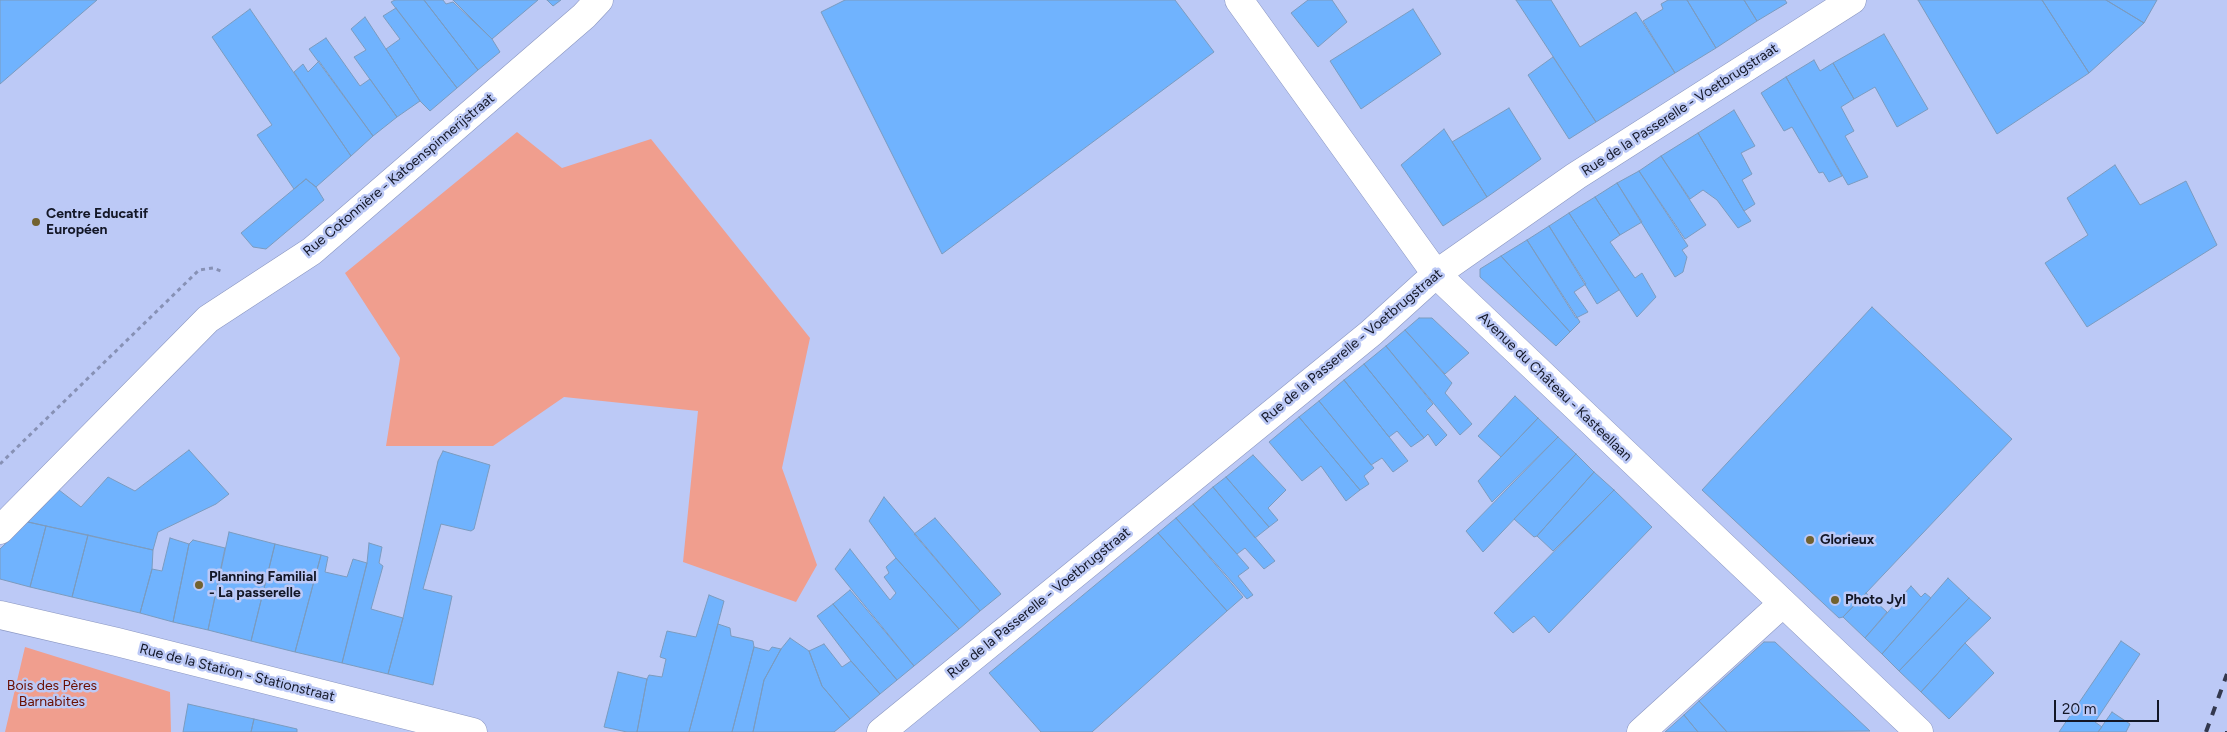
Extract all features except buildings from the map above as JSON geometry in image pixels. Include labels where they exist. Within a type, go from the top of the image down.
[{"type":"street","name":"Rue Cotonnière - Katoenspinnerijstraat","points":[[0,530],[208,320],[312,252],[576,23],[599,0]]},
{"type":"street","name":"Avenue du Château - Kasteellaan","points":[[1239,0],[1436,274],[1919,732]]},
{"type":"street","name":"Rue de la Passerelle - Voetbrugstraat","points":[[881,732],[1371,333],[1436,274],[1576,176],[1852,0]]},
{"type":"street","points":[[1641,732],[1782,604]]},
{"type":"street","name":"Rue de la Station - Stationstraat","points":[[0,615],[117,642],[473,732]]},
{"type":"path","points":[[0,464],[199,270],[213,268],[260,285]]},
{"type":"green space","points":[[517,132],[562,168],[651,139],[810,338],[782,468],[817,565],[796,602],[683,562],[698,411],[564,397],[493,446],[386,446],[400,358],[345,273]]},
{"type":"green space","name":"Bois des Pères Barnabites","points":[[25,647],[170,692],[171,732],[5,732]]},
{"type":"railway","points":[[2206,732],[2227,674]]},
{"type":"place","name":"Centre Educatif Européen","points":[[36,222]]},
{"type":"place","name":"Glorieux","points":[[1810,540]]},
{"type":"place","name":"Planning Familial - La passerelle","points":[[199,585]]},
{"type":"place","name":"Photo Jyl","points":[[1835,600]]}]
